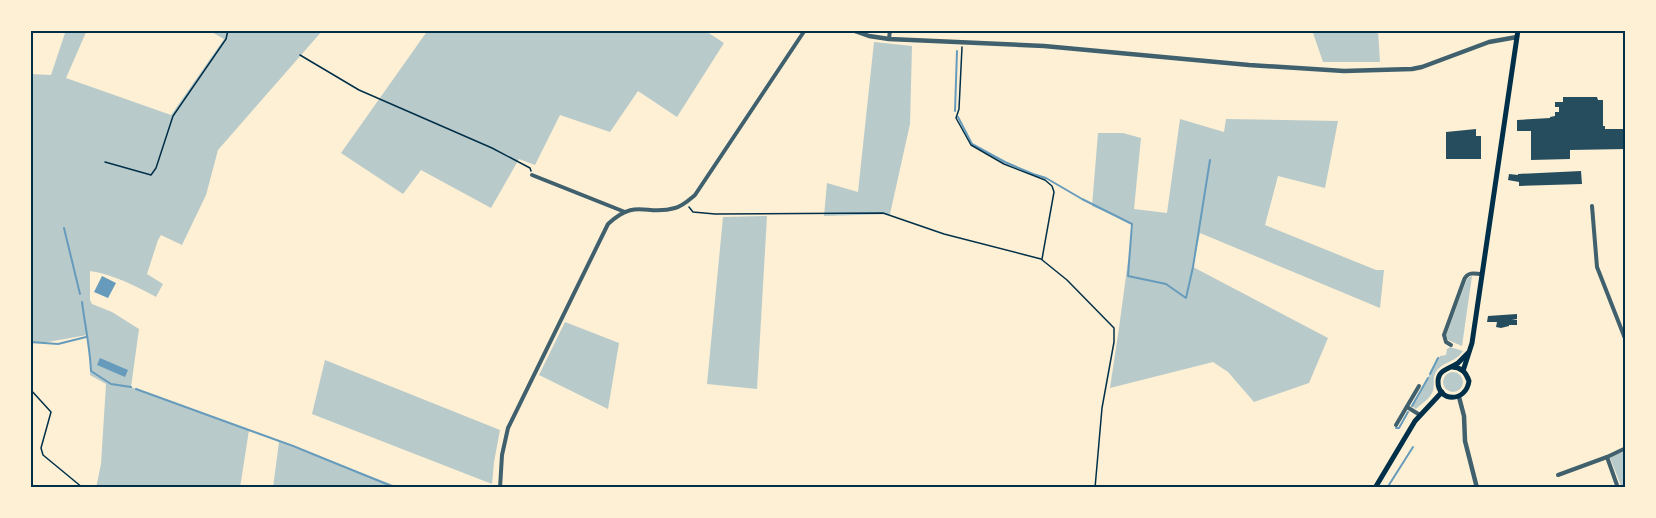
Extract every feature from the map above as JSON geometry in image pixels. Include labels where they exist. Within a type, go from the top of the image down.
[{"type":"main road","points":[[1463,371],[1472,343],[1517,33]]},
{"type":"main road","points":[[1452,367],[1457,367],[1468,377],[1466,391],[1459,397],[1449,397],[1442,392],[1438,386],[1439,378],[1443,370],[1459,362],[1469,351]]},
{"type":"main road","points":[[1375,488],[1420,415],[1442,392]]},
{"type":"street","points":[[500,488],[502,455],[508,428],[608,224],[616,216],[637,208],[665,210],[676,208],[695,195],[805,30]]},
{"type":"street","points":[[852,30],[869,36],[889,39],[1044,46],[1249,65],[1344,71],[1422,67],[1517,33]]},
{"type":"street","points":[[889,39],[890,30]]},
{"type":"street","points":[[532,174],[625,212]]},
{"type":"street","points":[[1592,206],[1597,267],[1624,328],[1626,341]]},
{"type":"street","points":[[1451,345],[1444,340],[1444,335],[1465,276],[1471,273],[1481,274]]},
{"type":"street","points":[[1396,425],[1419,386]]},
{"type":"street","points":[[1459,397],[1464,416],[1465,441],[1477,488]]},
{"type":"street","points":[[1407,407],[1420,415]]},
{"type":"street","points":[[1558,475],[1626,448]]},
{"type":"street","points":[[1607,457],[1618,488]]},
{"type":"path","points":[[105,162],[151,175],[156,168],[173,116],[226,39],[228,30]]},
{"type":"path","points":[[963,43],[959,109],[956,118],[971,145],[1004,164],[1044,180],[1052,186],[1054,192],[1041,259]]},
{"type":"path","points":[[300,55],[359,90],[511,158],[530,168],[532,174]]},
{"type":"path","points":[[685,204],[693,212],[715,214],[883,213],[944,234],[1041,259],[1067,280],[1114,328],[1114,342],[1102,408],[1095,488]]},
{"type":"path","points":[[30,389],[51,412],[41,448],[43,455],[83,488]]},
{"type":"shaded area","points":[[66,30],[87,30],[66,78],[171,115],[224,39],[208,30],[323,30],[218,150],[206,195],[182,245],[161,235],[147,274],[163,284],[156,297],[115,278],[90,271],[92,304],[112,312],[139,329],[131,387],[249,430],[240,488],[96,488],[101,464],[106,384],[90,375],[87,335],[48,342],[30,342],[30,74],[51,75]]},
{"type":"shaded area","points":[[428,30],[704,30],[724,43],[677,117],[638,91],[610,132],[560,115],[535,165],[519,159],[491,208],[421,170],[403,194],[341,153]]},
{"type":"shaded area","points":[[1312,30],[1378,30],[1380,62],[1323,62]]},
{"type":"shaded area","points":[[874,42],[912,46],[910,124],[890,214],[824,216],[827,183],[858,192]]},
{"type":"shaded area","points":[[1180,119],[1224,132],[1226,119],[1338,121],[1325,188],[1278,176],[1265,225],[1376,270],[1384,270],[1380,308],[1200,233],[1193,267],[1328,338],[1309,383],[1254,402],[1228,372],[1213,362],[1110,388],[1133,224],[1092,206],[1098,133],[1123,133],[1141,138],[1134,209],[1167,213]]},
{"type":"shaded area","points":[[767,216],[757,389],[707,384],[723,217]]},
{"type":"shaded area","points":[[1472,276],[1462,346],[1448,340],[1446,336],[1466,281]]},
{"type":"shaded area","points":[[565,322],[619,343],[608,409],[539,375]]},
{"type":"shaded area","points":[[1450,347],[1463,351],[1439,368],[1434,377],[1432,394],[1416,409],[1412,406],[1440,356],[1446,355]]},
{"type":"shaded area","points":[[325,360],[500,430],[492,484],[312,414]]},
{"type":"shaded area","points":[[1453,372],[1460,375],[1463,382],[1460,389],[1453,392],[1446,389],[1443,382],[1446,375]]},
{"type":"shaded area","points":[[279,442],[396,486],[396,488],[273,488]]},
{"type":"shaded area","points":[[1626,451],[1626,488],[1622,488],[1610,458]]},
{"type":"water","points":[[102,276],[116,283],[108,298],[94,292]]},
{"type":"water","points":[[100,358],[128,370],[125,377],[97,365]]},
{"type":"building","points":[[1563,97],[1597,97],[1598,100],[1603,100],[1603,126],[1605,129],[1626,129],[1626,149],[1570,150],[1570,159],[1531,160],[1531,131],[1517,131],[1517,120],[1555,116],[1555,112],[1559,112],[1559,107],[1555,107],[1555,102],[1563,102]]},
{"type":"building","points":[[1476,129],[1476,136],[1481,136],[1481,159],[1446,159],[1446,132]]},
{"type":"building","points":[[1581,171],[1582,184],[1519,186],[1519,182],[1508,180],[1509,174]]},
{"type":"building","points":[[1517,314],[1517,319],[1512,319],[1517,320],[1517,325],[1501,328],[1496,327],[1497,322],[1487,322],[1488,316]]},
{"type":"waterway","points":[[955,111],[957,51]]},
{"type":"waterway","points":[[958,117],[972,144],[1005,162],[1046,178],[1132,224],[1128,276],[1166,284],[1186,298],[1210,160]]},
{"type":"waterway","points":[[64,228],[80,294]]},
{"type":"waterway","points":[[82,302],[91,371],[111,384],[131,387]]},
{"type":"waterway","points":[[30,342],[58,344],[86,337]]},
{"type":"waterway","points":[[1430,374],[1438,358]]},
{"type":"waterway","points":[[1412,406],[1428,378]]},
{"type":"waterway","points":[[136,389],[293,446],[394,488]]},
{"type":"waterway","points":[[1396,428],[1399,428],[1408,412]]},
{"type":"waterway","points":[[1387,488],[1413,447]]}]
